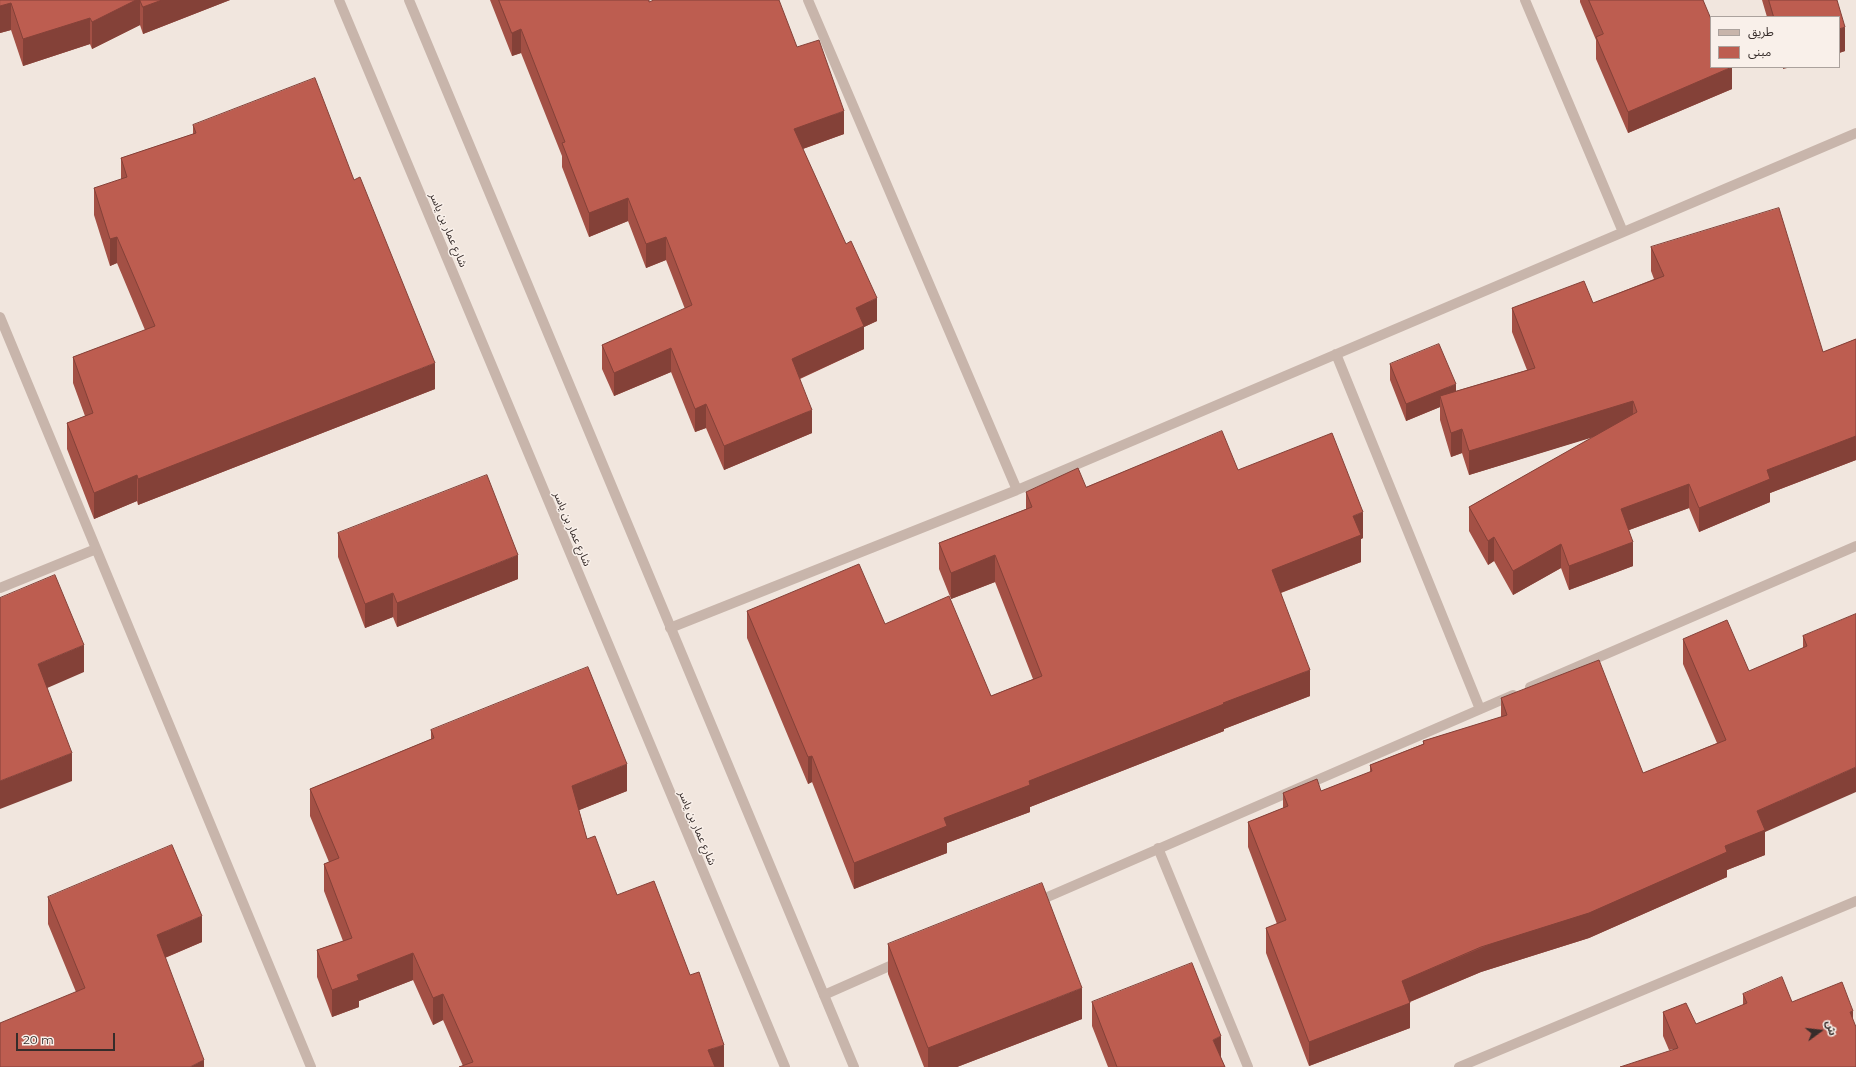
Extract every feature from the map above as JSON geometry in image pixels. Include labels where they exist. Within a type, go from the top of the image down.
[{"type":"street","name":"شارع عمار بن ياسر","points":[[339,0],[785,1067]]},
{"type":"street","points":[[409,0],[854,1067]]},
{"type":"street","points":[[808,0],[1017,490]]},
{"type":"street","points":[[1525,0],[1623,232]]},
{"type":"street","points":[[670,628],[1017,490],[1856,133]]},
{"type":"street","points":[[0,318],[311,1067]]},
{"type":"street","points":[[1336,354],[1480,709]]},
{"type":"street","points":[[1028,906],[1158,848],[1856,546]]},
{"type":"street","points":[[0,588],[96,550]]},
{"type":"street","points":[[1158,848],[1248,1067]]},
{"type":"street","points":[[1458,1067],[1856,901]]},
{"type":"street","points":[[824,995],[911,957]]},
{"type":"building","points":[[0,0],[136,0],[92,22],[90,18],[23,39],[11,3],[0,6]]},
{"type":"building","points":[[140,0],[162,0],[143,7]]},
{"type":"building","points":[[499,0],[649,0],[649,2],[654,0],[779,0],[797,47],[819,40],[844,111],[794,129],[846,244],[851,241],[877,298],[856,308],[864,326],[792,359],[812,410],[724,446],[706,404],[695,409],[671,348],[614,373],[602,345],[692,305],[666,237],[646,244],[628,198],[589,213],[562,143],[565,142],[521,29],[512,33]]},
{"type":"building","points":[[1589,0],[1703,0],[1710,17],[1710,68],[1730,68],[1628,112],[1596,37],[1603,34]]},
{"type":"building","points":[[1769,0],[1837,0],[1845,27],[1840,29],[1840,16],[1774,16]]},
{"type":"building","points":[[315,78],[354,180],[360,177],[435,363],[138,479],[137,475],[94,493],[67,423],[93,413],[73,357],[155,326],[117,237],[110,239],[94,188],[127,177],[121,158],[196,133],[193,125]]},
{"type":"building","points":[[1779,208],[1823,352],[1856,339],[1856,436],[1767,470],[1770,479],[1699,508],[1689,484],[1621,509],[1633,542],[1569,566],[1561,544],[1513,571],[1494,537],[1488,541],[1469,507],[1637,412],[1633,401],[1469,451],[1462,429],[1451,433],[1440,396],[1535,368],[1512,308],[1584,281],[1593,303],[1664,276],[1651,247]]},
{"type":"building","points":[[1439,344],[1456,384],[1406,404],[1390,364]]},
{"type":"building","points":[[1222,431],[1238,470],[1332,433],[1363,512],[1353,516],[1361,535],[1272,570],[1310,670],[1223,703],[1224,704],[1029,781],[1030,785],[944,818],[947,826],[854,863],[812,756],[808,757],[747,611],[859,564],[885,624],[949,596],[991,696],[1042,676],[995,555],[951,573],[939,543],[1032,507],[1026,492],[1078,468],[1086,487]]},
{"type":"building","points":[[487,475],[518,555],[397,603],[393,593],[365,604],[338,533]]},
{"type":"building","points":[[55,575],[84,645],[38,664],[72,753],[0,781],[0,598]]},
{"type":"building","points":[[1856,614],[1856,767],[1757,811],[1765,830],[1725,846],[1727,852],[1589,913],[1481,947],[1402,981],[1410,1003],[1309,1042],[1266,928],[1286,920],[1248,822],[1288,806],[1283,793],[1317,779],[1321,791],[1372,771],[1370,765],[1424,744],[1423,741],[1507,715],[1501,698],[1599,660],[1643,773],[1726,740],[1683,639],[1727,620],[1749,671],[1807,646],[1803,636]]},
{"type":"building","points":[[588,667],[627,764],[572,786],[587,839],[595,836],[617,895],[654,881],[690,975],[699,972],[724,1045],[708,1050],[715,1067],[459,1067],[473,1062],[443,994],[433,998],[413,953],[357,975],[359,980],[332,990],[317,950],[352,938],[324,864],[339,858],[310,789],[434,738],[431,730]]},
{"type":"building","points":[[172,845],[202,916],[157,935],[204,1060],[190,1067],[0,1067],[0,1023],[85,988],[48,897]]},
{"type":"building","points":[[1042,883],[1082,988],[928,1048],[888,944]]},
{"type":"building","points":[[1192,963],[1221,1036],[1213,1040],[1225,1067],[1117,1067],[1092,1002]]},
{"type":"building","points":[[1782,977],[1792,1002],[1842,982],[1853,1011],[1850,1012],[1856,1027],[1856,1067],[1620,1067],[1678,1048],[1663,1012],[1686,1003],[1696,1024],[1747,1003],[1743,994]]}]
